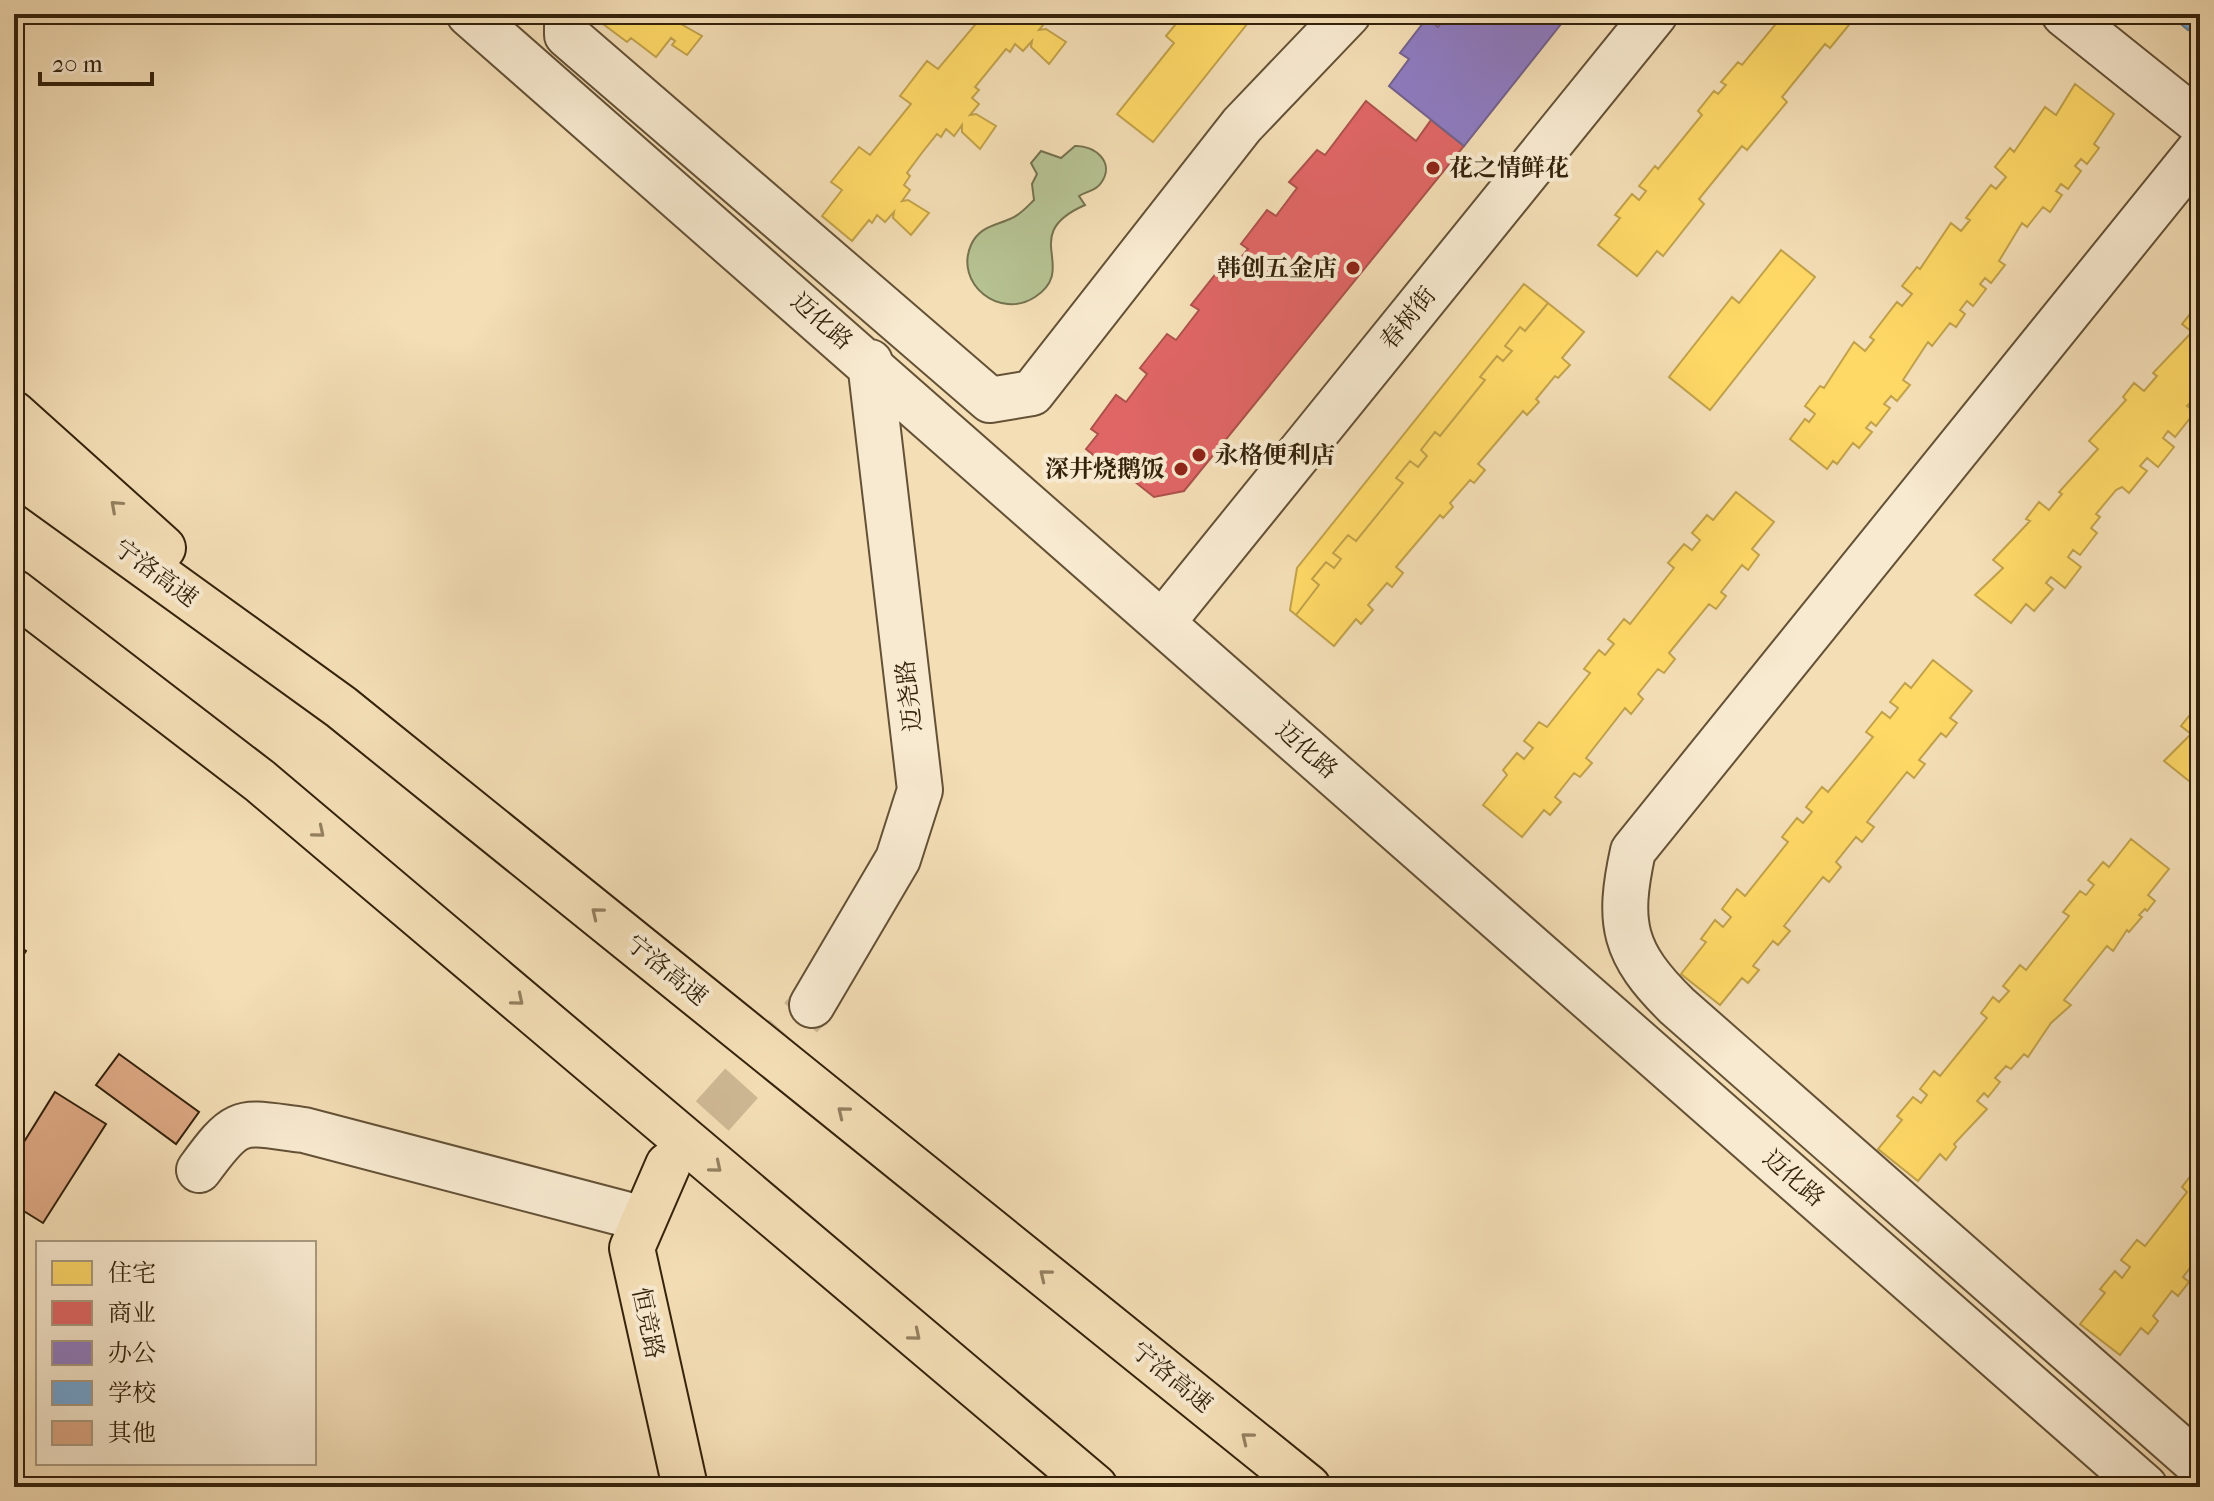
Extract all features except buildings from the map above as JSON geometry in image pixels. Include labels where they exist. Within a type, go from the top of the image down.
[{"type":"main road","points":[[14,414],[341,707]]},
{"type":"main road","name":"宁洛高速","points":[[14,471],[341,707],[1308,1487]]},
{"type":"main road","points":[[14,592],[260,781],[1095,1487]]},
{"type":"main road","points":[[14,607],[260,781]]},
{"type":"main road","name":"恒竞路","points":[[668,1165],[632,1248],[685,1487]]},
{"type":"street","name":"迈化路","points":[[469,14],[870,362],[1162,623],[2145,1487]]},
{"type":"street","points":[[567,14],[567,35],[990,400],[1032,393],[1242,125],[1348,14]]},
{"type":"street","name":"春树街","points":[[1162,623],[1655,14]]},
{"type":"street","points":[[2064,14],[2200,123]]},
{"type":"street","points":[[2200,149],[1633,851],[1624,893],[1626,933],[1649,978],[1677,1006],[2200,1466]]},
{"type":"street","name":"迈尧路","points":[[812,1005],[898,859],[920,790],[870,362]]},
{"type":"street","points":[[199,1170],[227,1131],[246,1123],[304,1130],[644,1219]]},
{"type":"green space","points":[[1075,146],[1089,148],[1101,156],[1106,168],[1101,183],[1079,196],[1085,205],[1065,216],[1055,228],[1051,239],[1052,274],[1047,286],[1022,303],[995,301],[975,285],[969,273],[967,259],[974,239],[983,231],[1017,216],[1034,200],[1032,184],[1037,174],[1031,163],[1041,151],[1061,158]]},
{"type":"tunnel","points":[[668,1165],[812,1005]]},
{"type":"place","name":"花之情鲜花","points":[[1433,168]]},
{"type":"place","name":"韩创五金店","points":[[1353,268]]},
{"type":"place","name":"永格便利店","points":[[1199,455]]},
{"type":"place","name":"深井烧鹅饭","points":[[1181,469]]}]
